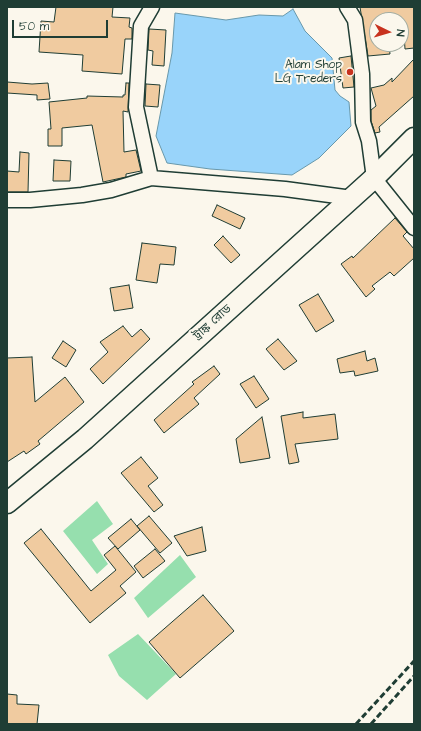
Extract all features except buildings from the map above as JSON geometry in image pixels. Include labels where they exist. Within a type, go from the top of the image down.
[{"type":"main road","name":"ট্রাঙ্ক রোড","points":[[7,503],[84,439],[374,178],[414,138]]},
{"type":"street","points":[[150,178],[136,107],[141,26],[152,7]]},
{"type":"street","points":[[346,7],[355,20],[362,74],[363,122],[369,141],[374,178],[414,228]]},
{"type":"street","points":[[7,200],[30,200],[82,195],[111,190],[150,178],[285,190],[352,198]]},
{"type":"green space","points":[[97,501],[113,524],[92,540],[108,564],[97,574],[63,531]]},
{"type":"green space","points":[[180,555],[196,577],[148,618],[134,598]]},
{"type":"green space","points":[[138,634],[176,674],[147,700],[119,676],[108,655]]},
{"type":"water","points":[[293,9],[305,31],[332,58],[335,90],[340,96],[349,102],[351,126],[319,158],[292,175],[210,169],[167,163],[156,136],[172,53],[175,13],[226,20],[259,15],[283,16]]},
{"type":"railway","points":[[356,724],[414,661]]},
{"type":"railway","points":[[371,724],[414,676]]},
{"type":"place","name":"Alam Shop LG Treders","points":[[350,72]]}]
